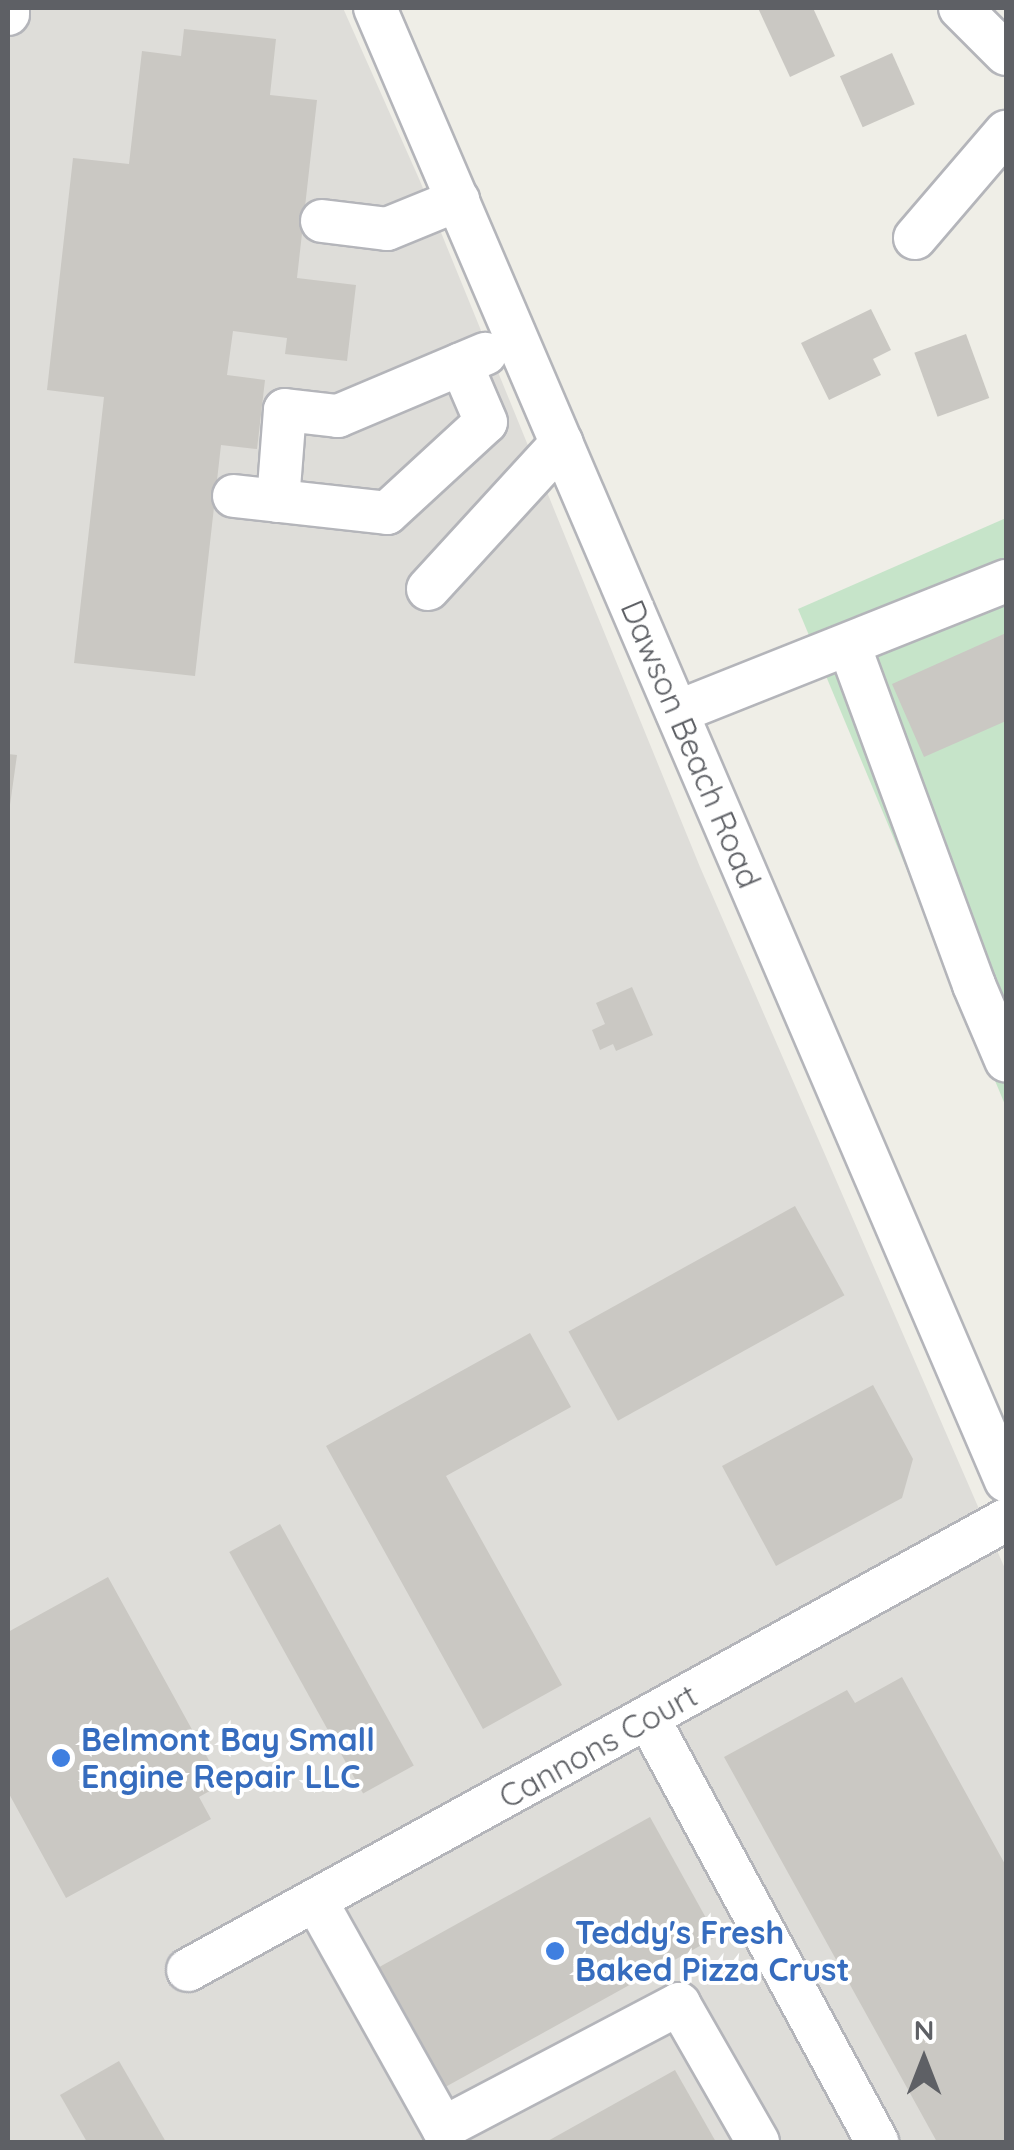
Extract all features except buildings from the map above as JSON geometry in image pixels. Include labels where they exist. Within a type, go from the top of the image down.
[{"type":"street","name":"Dawson Beach Road","points":[[375,8],[1006,1481]]},
{"type":"street","points":[[960,8],[1006,54]]},
{"type":"street","points":[[915,238],[1006,132]]},
{"type":"street","points":[[322,221],[386,229],[458,200]]},
{"type":"street","points":[[278,501],[285,410],[338,416],[518,340]]},
{"type":"street","points":[[234,496],[388,513],[486,422],[461,364]]},
{"type":"street","points":[[428,590],[562,443]]},
{"type":"street","points":[[677,712],[1006,581]]},
{"type":"street","points":[[849,645],[974,985],[1006,1060]]},
{"type":"street","name":"Cannons Court","points":[[188,1970],[1006,1520]]},
{"type":"street","points":[[648,1718],[877,2142]]},
{"type":"street","points":[[316,1900],[443,2128],[679,2004],[758,2142]]},
{"type":"shaded area","points":[[8,8],[343,8],[420,181],[700,867],[1006,1571],[1006,2142],[8,2142]]},
{"type":"green space","points":[[1006,518],[1006,1107],[798,609]]},
{"type":"place","name":"Belmont Bay Small Engine Repair LLC","points":[[61,1758]]},
{"type":"place","name":"Teddy's Fresh Baked Pizza Crust","points":[[555,1951]]}]
